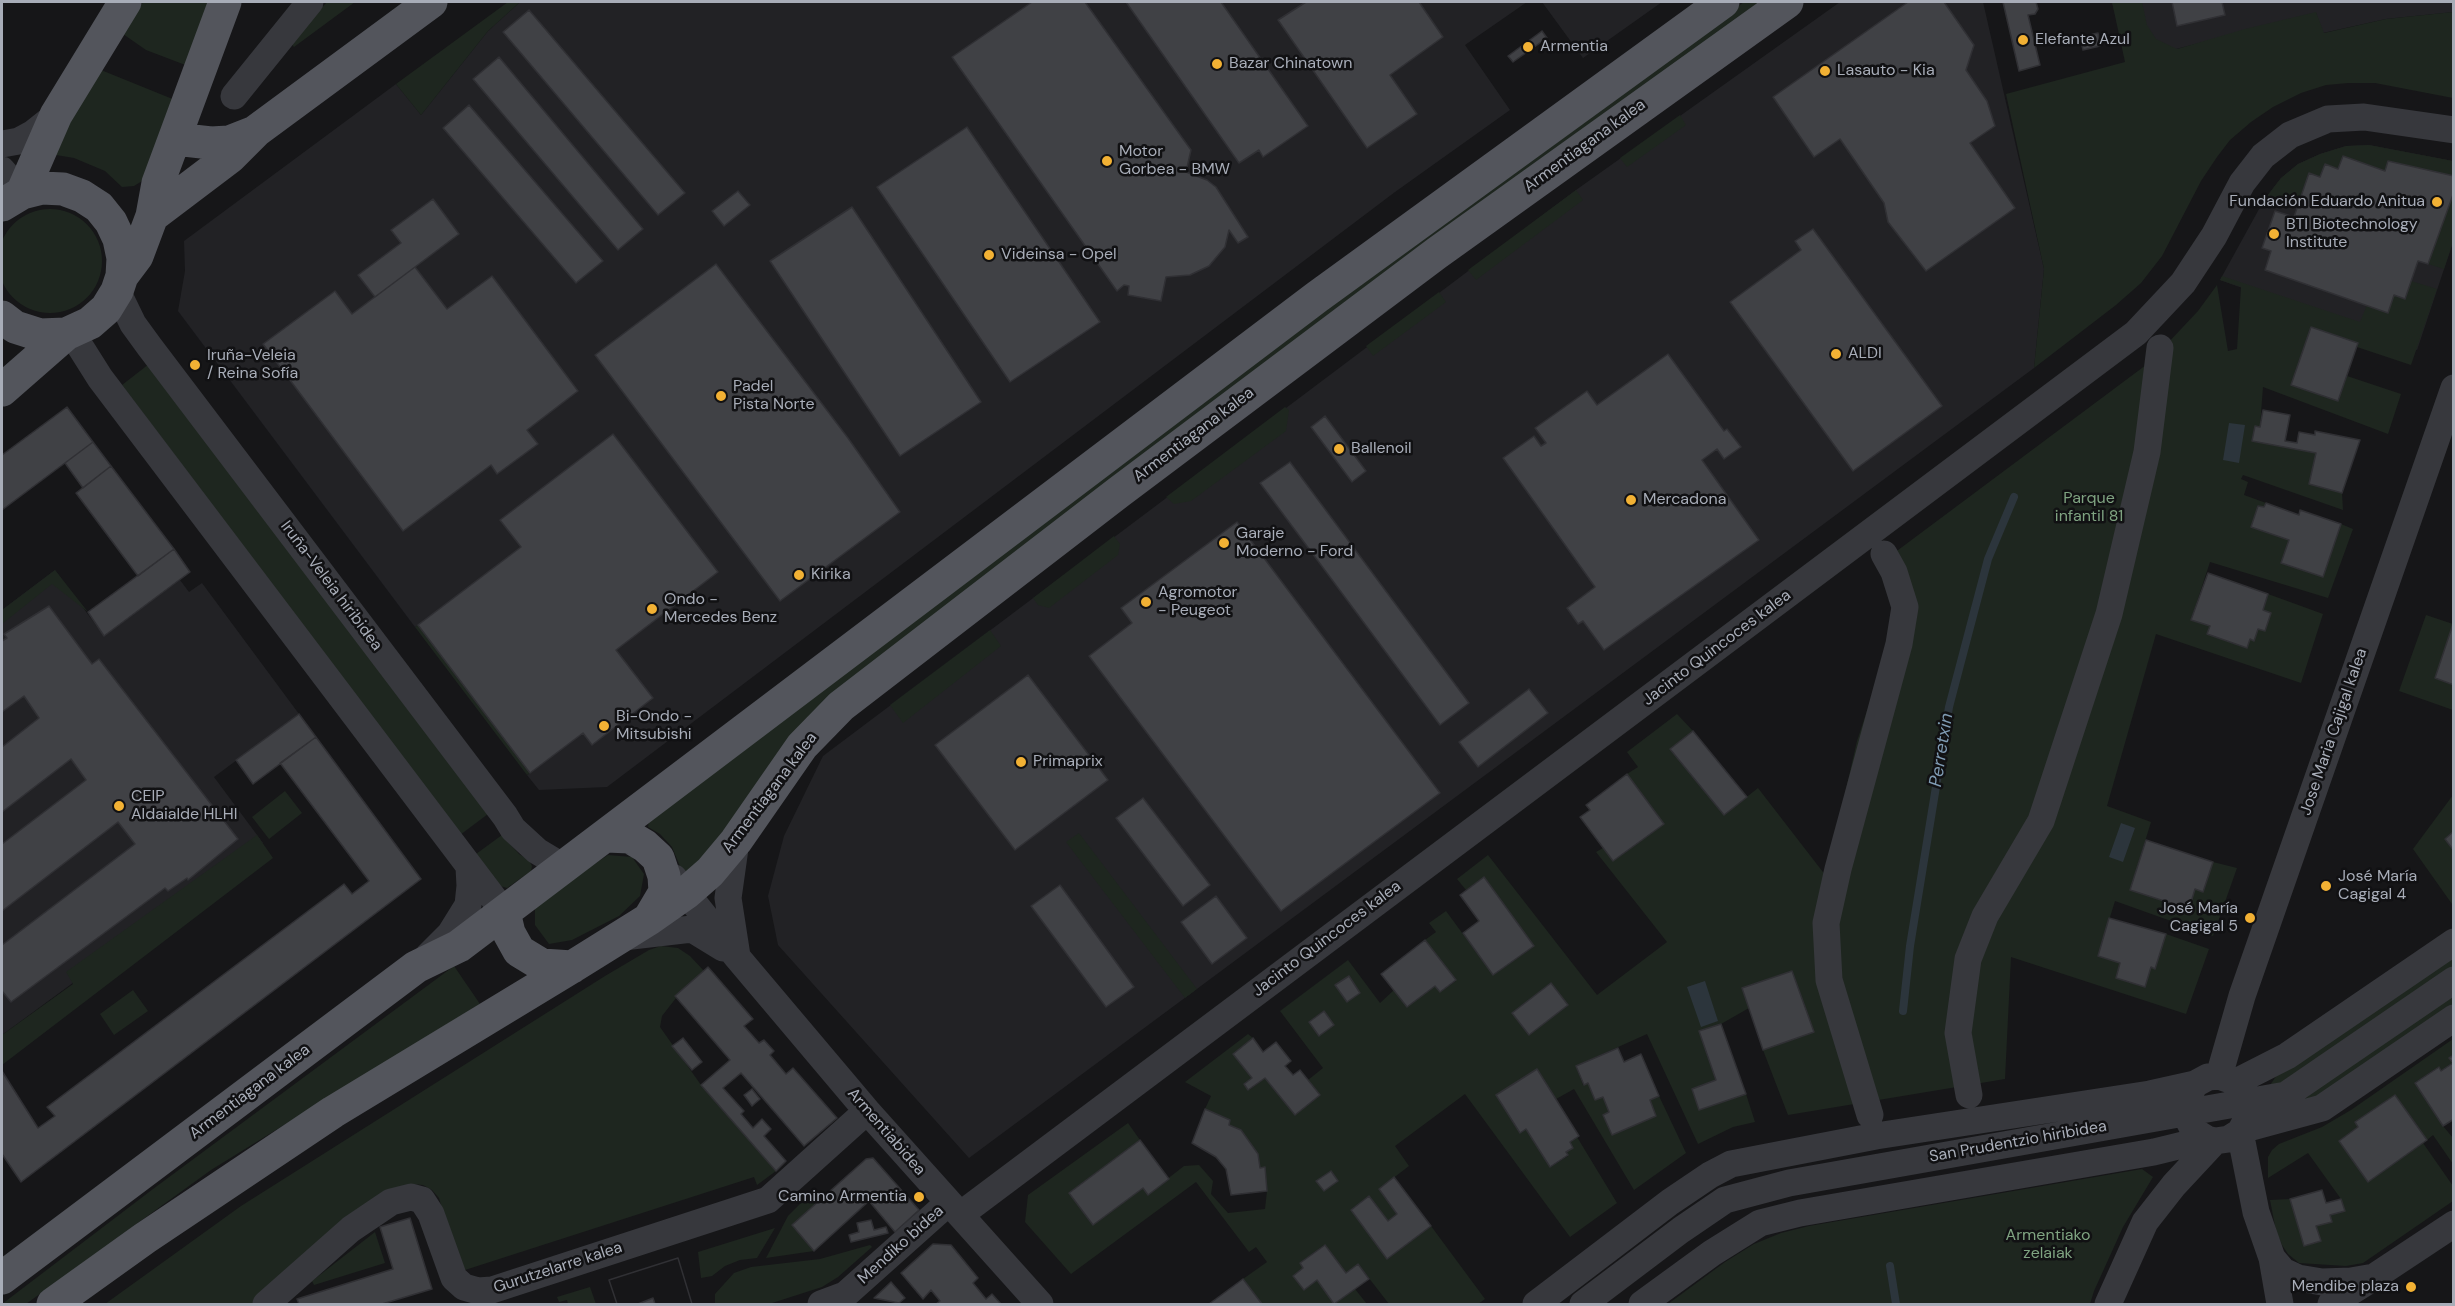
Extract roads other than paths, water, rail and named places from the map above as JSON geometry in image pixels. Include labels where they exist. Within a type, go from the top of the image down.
[{"type":"main road","points":[[8,189],[125,2]]},
{"type":"main road","points":[[2,390],[68,333],[90,323],[106,309],[137,256],[152,216],[158,183],[225,2]]},
{"type":"main road","points":[[152,216],[230,157],[256,131],[431,2]]},
{"type":"main road","name":"Armentiagana kalea","points":[[2,1278],[416,967],[459,946],[1317,297],[1722,2]]},
{"type":"main road","name":"Armentiagana kalea","points":[[53,1305],[145,1238],[333,1112],[572,967],[686,893],[710,872],[736,841],[802,746],[841,706],[1128,485],[1428,260],[1787,2]]},
{"type":"main road","points":[[175,139],[220,142],[256,131]]},
{"type":"main road","points":[[99,207],[120,205],[136,199],[158,183]]},
{"type":"main road","points":[[8,189],[63,189],[82,196],[99,207],[111,222],[120,239],[123,258],[119,284]]},
{"type":"main road","points":[[2,317],[15,327],[40,335],[68,333]]},
{"type":"main road","points":[[607,836],[630,837],[645,846],[658,858]]},
{"type":"main road","name":"Armentiagana kalea","points":[[649,919],[665,892],[664,876],[658,858]]},
{"type":"main road","points":[[504,912],[509,933],[519,951],[542,965],[572,967]]},
{"type":"street","points":[[234,96],[310,2]]},
{"type":"street","points":[[2,144],[19,141],[56,115]]},
{"type":"street","name":"Jacinto Quincoces kalea","points":[[954,1209],[2136,333],[2183,283],[2214,236],[2249,174],[2263,156],[2289,135],[2328,119],[2364,117],[2454,130]]},
{"type":"street","name":"Iruña-Veleia hiribidea","points":[[119,284],[133,324],[513,829],[537,851],[562,867]]},
{"type":"street","points":[[68,333],[504,912]]},
{"type":"street","points":[[1969,1095],[1958,1034],[1968,959],[1985,916],[2042,821],[2109,614],[2147,452],[2160,348]]},
{"type":"street","name":"Jose Maria Cajigal kalea","points":[[2225,1086],[2242,996],[2454,388]]},
{"type":"street","points":[[1870,1115],[1829,980],[1826,923],[1838,869],[1899,644],[1905,607],[1894,573],[1884,554]]},
{"type":"street","points":[[736,841],[728,898],[737,957]]},
{"type":"street","name":"Armentiabidea","points":[[658,858],[737,957],[867,1111],[1040,1305]]},
{"type":"street","points":[[416,967],[450,934],[468,905],[469,867]]},
{"type":"street","name":"Armentiabidea","points":[[619,937],[692,929],[737,957]]},
{"type":"street","name":"San Prudentzio hiribidea","points":[[1583,1305],[1681,1230],[1725,1200],[1789,1183],[2185,1113],[2225,1086],[2287,1056],[2454,942]]},
{"type":"street","name":"San Prudentzio hiribidea","points":[[1536,1305],[1670,1202],[1731,1164],[1876,1136],[2150,1094],[2225,1086],[2286,1095],[2454,980]]},
{"type":"street","name":"San Prudentzio hiribidea","points":[[1642,1305],[1712,1253],[1760,1223],[1800,1213],[2154,1152],[2226,1136],[2322,1108],[2454,1018]]},
{"type":"street","points":[[2108,1305],[2145,1222],[2174,1185],[2249,1115],[2225,1086],[2186,1101],[2185,1113],[2194,1131],[2226,1136]]},
{"type":"street","name":"Gurutzelarre kalea","points":[[266,1305],[351,1229],[391,1202],[411,1197],[422,1200],[431,1214],[454,1278],[464,1287],[478,1291],[492,1290],[768,1200],[867,1111]]},
{"type":"street","points":[[2226,1136],[2272,1258],[2280,1305]]},
{"type":"street","name":"Mendiko bidea","points":[[821,1305],[845,1295],[954,1209]]},
{"type":"street","points":[[2331,1305],[2454,1224]]},
{"type":"street","points":[[2272,1258],[2283,1271],[2298,1278],[2331,1282],[2374,1277]]},
{"type":"waterway","name":"Perretxin","points":[[1903,1011],[1910,946],[1949,707],[1988,559],[2014,497]]},
{"type":"waterway","name":"Perretxin","points":[[1890,1266],[1896,1304]]},
{"type":"place","name":"Elefante Azul","points":[[2023,40]]},
{"type":"place","name":"Armentia","points":[[1528,47]]},
{"type":"place","name":"Bazar Chinatown","points":[[1217,64]]},
{"type":"place","name":"Lasauto - Kia","points":[[1825,71]]},
{"type":"place","name":"Motor Gorbea - BMW","points":[[1107,161]]},
{"type":"place","name":"Fundación Eduardo Anitua","points":[[2437,202]]},
{"type":"place","name":"BTI Biotechnology Institute","points":[[2274,234]]},
{"type":"place","name":"Videinsa - Opel","points":[[989,255]]},
{"type":"place","name":"ALDI","points":[[1836,354]]},
{"type":"place","name":"Iruña-Veleia / Reina Sofía","points":[[195,365]]},
{"type":"place","name":"Padel Pista Norte","points":[[721,396]]},
{"type":"place","name":"Ballenoil","points":[[1339,449]]},
{"type":"place","name":"Mercadona","points":[[1631,500]]},
{"type":"place","name":"Garaje Moderno - Ford","points":[[1224,543]]},
{"type":"place","name":"Kirika","points":[[799,575]]},
{"type":"place","name":"Agromotor - Peugeot","points":[[1146,602]]},
{"type":"place","name":"Ondo - Mercedes Benz","points":[[652,609]]},
{"type":"place","name":"Bi-Ondo - Mitsubishi","points":[[604,726]]},
{"type":"place","name":"Primaprix","points":[[1021,762]]},
{"type":"place","name":"CEIP Aldaialde HLHI","points":[[119,806]]},
{"type":"place","name":"José María Cagigal 4","points":[[2326,886]]},
{"type":"place","name":"José María Cagigal 5","points":[[2250,918]]},
{"type":"place","name":"Camino Armentia","points":[[919,1197]]},
{"type":"place","name":"Mendibe plaza","points":[[2411,1287]]},
{"type":"park label","name":"Parque infantil 81","points":[[2089,508]]},
{"type":"park label","name":"Armentiako zelaiak","points":[[2048,1245]]}]
